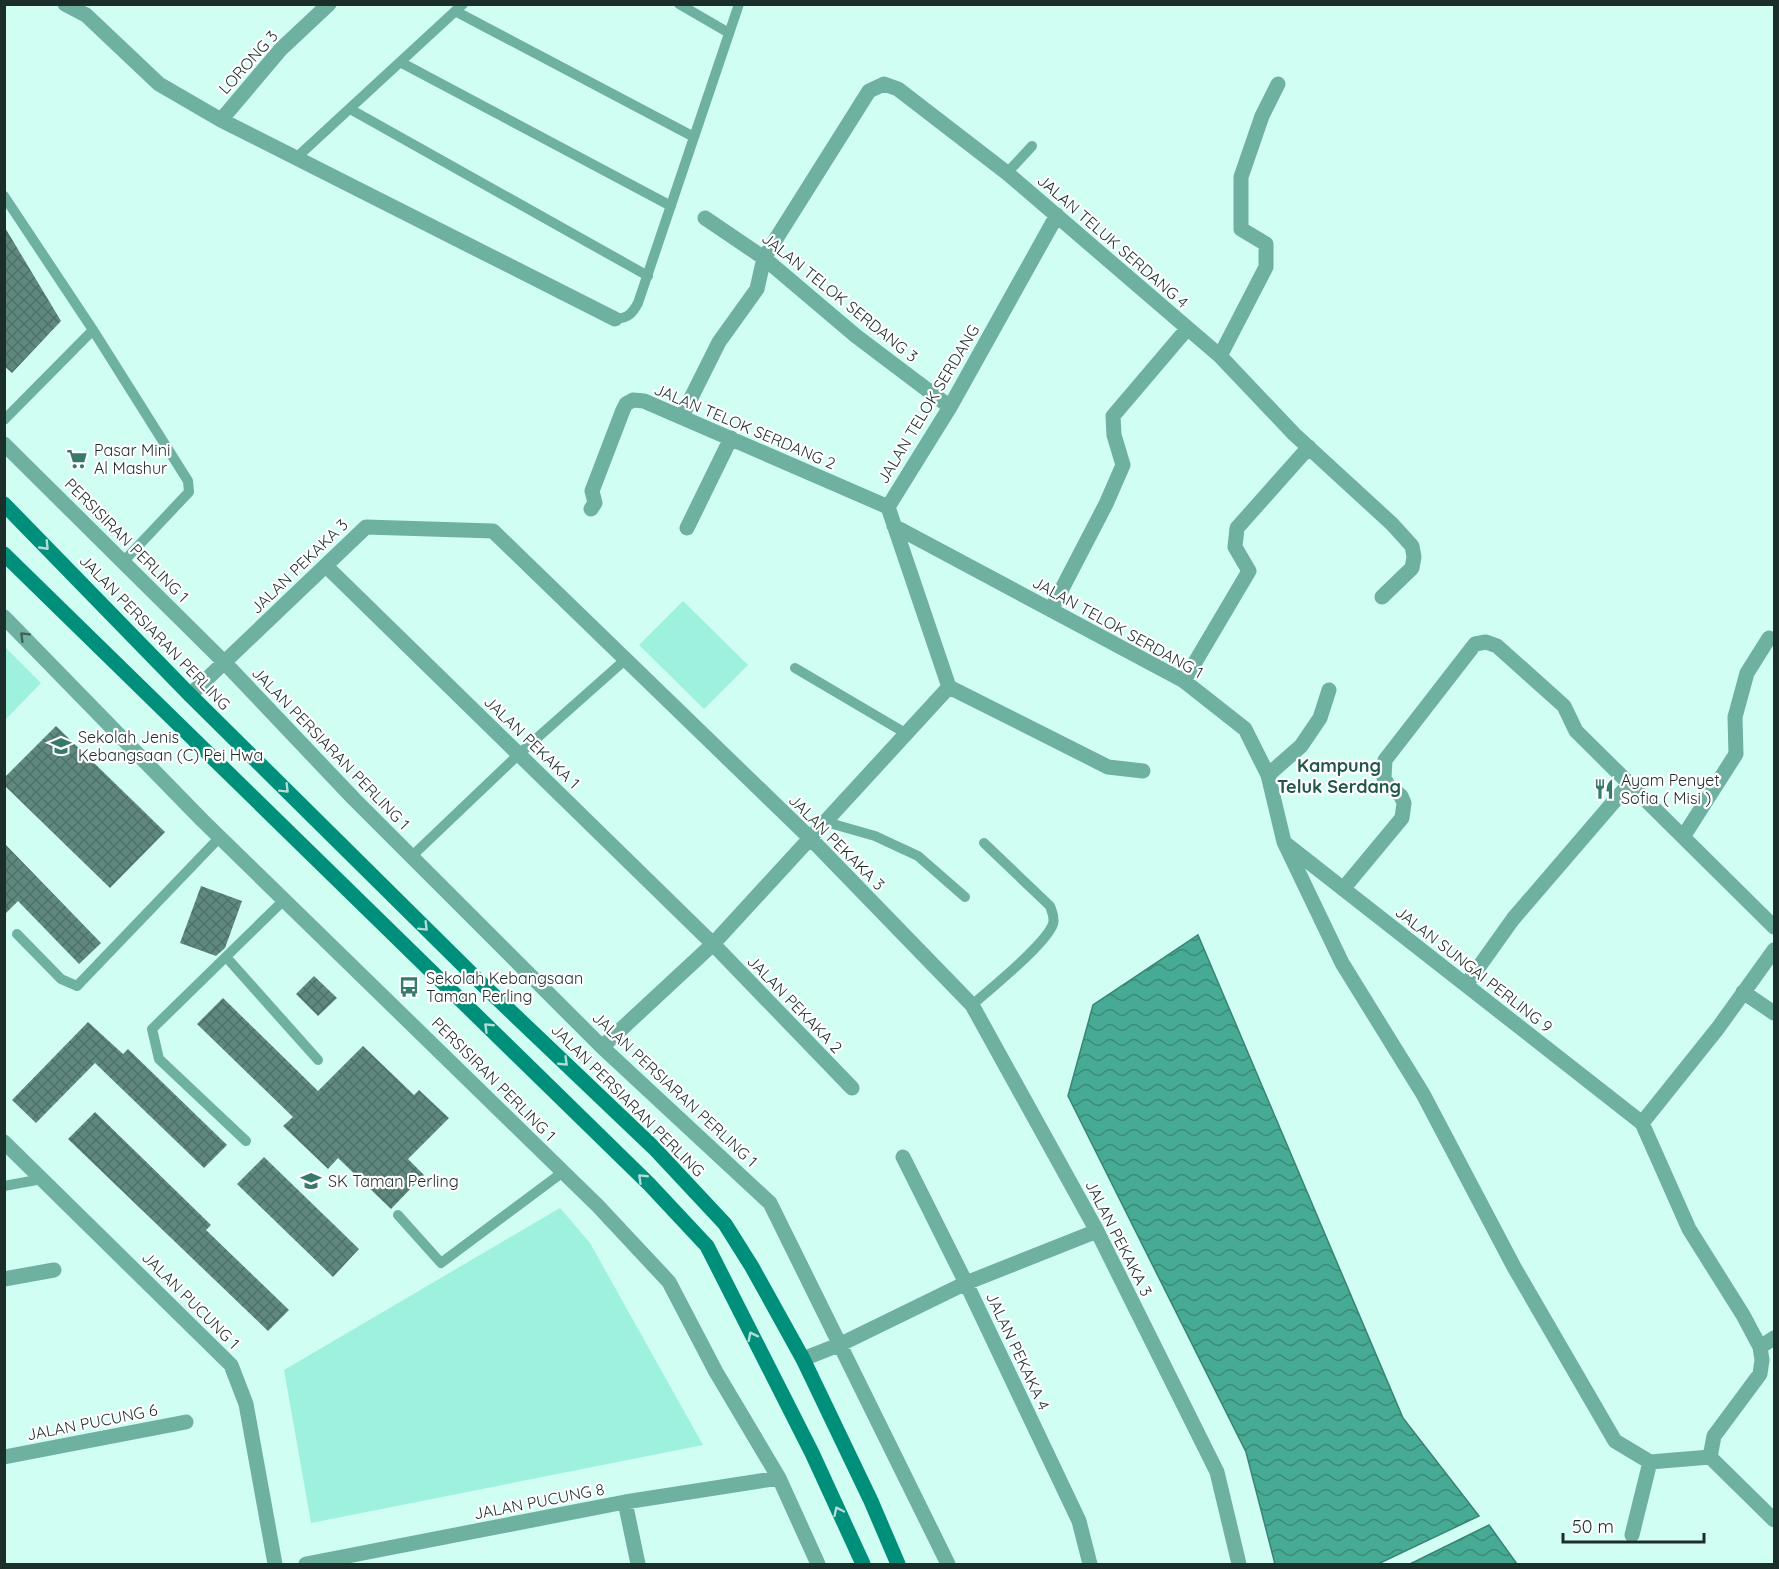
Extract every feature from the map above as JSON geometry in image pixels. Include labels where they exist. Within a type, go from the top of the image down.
[{"type":"main road","name":"JALAN PERSIARAN PERLING","points":[[4,504],[190,695],[483,985],[654,1148],[725,1224],[752,1267],[803,1359],[871,1501],[898,1564]]},
{"type":"main road","points":[[4,554],[649,1184],[707,1246],[812,1454],[863,1564]]},
{"type":"street","points":[[65,4],[90,10],[159,84],[221,120],[615,319]]},
{"type":"street","name":"LORONG 3","points":[[221,120],[281,49],[329,4]]},
{"type":"street","name":"JALAN TELUK SERDANG 4","points":[[764,258],[868,91],[884,84],[898,89],[1058,215],[1220,356],[1309,447],[1392,524],[1412,546],[1414,556],[1412,568],[1382,597]]},
{"type":"street","points":[[1220,356],[1266,267],[1266,244],[1241,229],[1241,177],[1262,116],[1278,84]]},
{"type":"street","name":"JALAN TELOK SERDANG","points":[[949,687],[888,507],[950,407],[1058,215]]},
{"type":"street","name":"JALAN TELOK SERDANG 3","points":[[705,218],[764,258],[856,336],[950,407]]},
{"type":"street","points":[[682,417],[719,342],[757,289],[764,258]]},
{"type":"street","points":[[1051,610],[1106,504],[1123,465],[1114,435],[1113,417],[1187,329]]},
{"type":"street","name":"JALAN TELOK SERDANG 2","points":[[591,509],[595,503],[592,491],[626,404],[633,400],[644,401],[888,507]]},
{"type":"street","points":[[687,528],[731,438]]},
{"type":"street","name":"PERSISIRAN PERLING 1","points":[[4,444],[224,662]]},
{"type":"street","points":[[1184,681],[1249,571],[1235,547],[1237,528],[1309,447]]},
{"type":"street","name":"JALAN TELOK SERDANG 1","points":[[894,526],[1184,681],[1245,729],[1268,775],[1284,842],[1342,963],[1423,1094],[1514,1267],[1615,1441],[1650,1462]]},
{"type":"street","name":"JALAN PEKAKA 3","points":[[190,695],[366,527],[493,531],[811,839],[972,1005],[1097,1231],[1217,1472],[1239,1564]]},
{"type":"street","name":"JALAN PEKAKA 1","points":[[326,566],[713,944]]},
{"type":"street","name":"PERSISIRAN PERLING 1","points":[[4,617],[220,837],[563,1172],[669,1282],[716,1372],[779,1478]]},
{"type":"street","points":[[1683,837],[1721,774],[1736,754],[1735,717],[1747,673],[1769,638]]},
{"type":"street","points":[[1343,889],[1402,818],[1404,803],[1401,796],[1388,785],[1384,778],[1384,760],[1475,644],[1486,642],[1497,646],[1564,706],[1576,731],[1774,927]]},
{"type":"street","name":"JALAN PERSIARAN PERLING 1","points":[[224,662],[411,856],[602,1047],[770,1203],[948,1564]]},
{"type":"street","points":[[602,1047],[713,944],[949,687],[1108,767],[1143,771]]},
{"type":"street","points":[[1268,775],[1301,746],[1320,718],[1329,690]]},
{"type":"street","points":[[1466,985],[1513,919],[1629,784]]},
{"type":"street","name":"JALAN SUNGAI PERLING 9","points":[[1284,842],[1642,1124]]},
{"type":"street","name":"JALAN PEKAKA 2","points":[[713,944],[852,1088]]},
{"type":"street","points":[[1710,1457],[1714,1436],[1760,1374],[1762,1360],[1760,1347],[1743,1315],[1689,1229],[1642,1124],[1718,1028],[1774,950]]},
{"type":"street","points":[[1743,992],[1774,1013]]},
{"type":"street","name":"JALAN PUCUNG 1","points":[[4,1142],[231,1365],[246,1404],[275,1564]]},
{"type":"street","name":"JALAN PEKAKA 4","points":[[903,1157],[966,1283],[1079,1521],[1090,1564]]},
{"type":"street","points":[[803,1359],[841,1344],[966,1283],[1097,1231]]},
{"type":"street","points":[[4,1279],[54,1270]]},
{"type":"street","points":[[1760,1347],[1774,1338]]},
{"type":"street","name":"JALAN PUCUNG 6","points":[[4,1457],[186,1422]]},
{"type":"street","points":[[1632,1536],[1650,1462],[1710,1457],[1774,1520]]},
{"type":"street","points":[[779,1478],[818,1564]]},
{"type":"street","name":"JALAN PUCUNG 8","points":[[306,1564],[625,1502],[779,1478]]},
{"type":"street","points":[[625,1502],[638,1564]]},
{"type":"lane","points":[[679,4],[729,33]]},
{"type":"lane","points":[[615,319],[626,318],[633,313],[648,276],[739,4]]},
{"type":"lane","points":[[296,158],[459,8],[694,137]]},
{"type":"lane","points":[[400,62],[671,206]]},
{"type":"lane","points":[[350,109],[648,276]]},
{"type":"lane","points":[[1007,173],[1032,146]]},
{"type":"lane","points":[[4,196],[93,330],[188,481],[189,492],[123,562]]},
{"type":"lane","points":[[4,420],[93,330]]},
{"type":"lane","points":[[411,856],[519,754],[626,659]]},
{"type":"lane","points":[[795,668],[906,734]]},
{"type":"lane","points":[[826,822],[875,836],[918,856],[965,897]]},
{"type":"lane","points":[[17,934],[61,979],[77,986],[220,837]]},
{"type":"lane","points":[[972,1005],[1037,945],[1052,925],[1054,915],[1050,906],[984,843]]},
{"type":"lane","points":[[246,1141],[159,1059],[152,1029],[284,901]]},
{"type":"lane","points":[[227,958],[318,1060]]},
{"type":"lane","points":[[398,1215],[441,1263],[563,1172]]},
{"type":"lane","points":[[4,1186],[42,1179]]},
{"type":"shaded area","points":[[683,601],[748,665],[704,709],[639,645]]},
{"type":"shaded area","points":[[5,647],[41,683],[4,720]]},
{"type":"shaded area","points":[[560,1208],[590,1243],[703,1445],[311,1523],[284,1370]]},
{"type":"water","points":[[1198,935],[1403,1418],[1479,1516],[1378,1564],[1275,1564],[1246,1452],[1068,1096],[1093,1005]]},
{"type":"water","points":[[1489,1525],[1517,1564],[1410,1564]]},
{"type":"building","points":[[4,226],[61,321],[12,373],[4,366]]},
{"type":"building","points":[[56,726],[165,832],[110,888],[4,785],[4,778]]},
{"type":"building","points":[[4,843],[101,943],[79,964],[18,901],[4,915]]},
{"type":"building","points":[[201,886],[242,901],[225,948],[216,956],[180,943]]},
{"type":"building","points":[[314,976],[337,998],[318,1016],[296,994]]},
{"type":"building","points":[[223,998],[318,1091],[363,1046],[414,1095],[419,1090],[449,1118],[408,1159],[424,1175],[391,1209],[338,1158],[328,1169],[283,1126],[293,1117],[197,1024]]},
{"type":"building","points":[[88,1022],[123,1054],[128,1049],[227,1145],[204,1168],[95,1063],[36,1123],[12,1100]]},
{"type":"building","points":[[95,1112],[211,1225],[206,1230],[289,1310],[268,1331],[68,1139]]},
{"type":"building","points":[[264,1157],[359,1249],[333,1277],[237,1184]]},
{"type":"place","name":"Pasar Mini Al Mashur","points":[[77,459]]},
{"type":"place","name":"Sekolah Jenis Kebangsaan (C) Pei Hwa","points":[[61,746]]},
{"type":"place","name":"Ayam Penyet Sofia ( Misi )","points":[[1604,789]]},
{"type":"place","name":"Sekolah Kebangsaan Taman Perling","points":[[409,987]]},
{"type":"place","name":"SK Taman Perling","points":[[311,1181]]},
{"type":"district","name":"Kampung Teluk Serdang","points":[[1339,775]]}]
